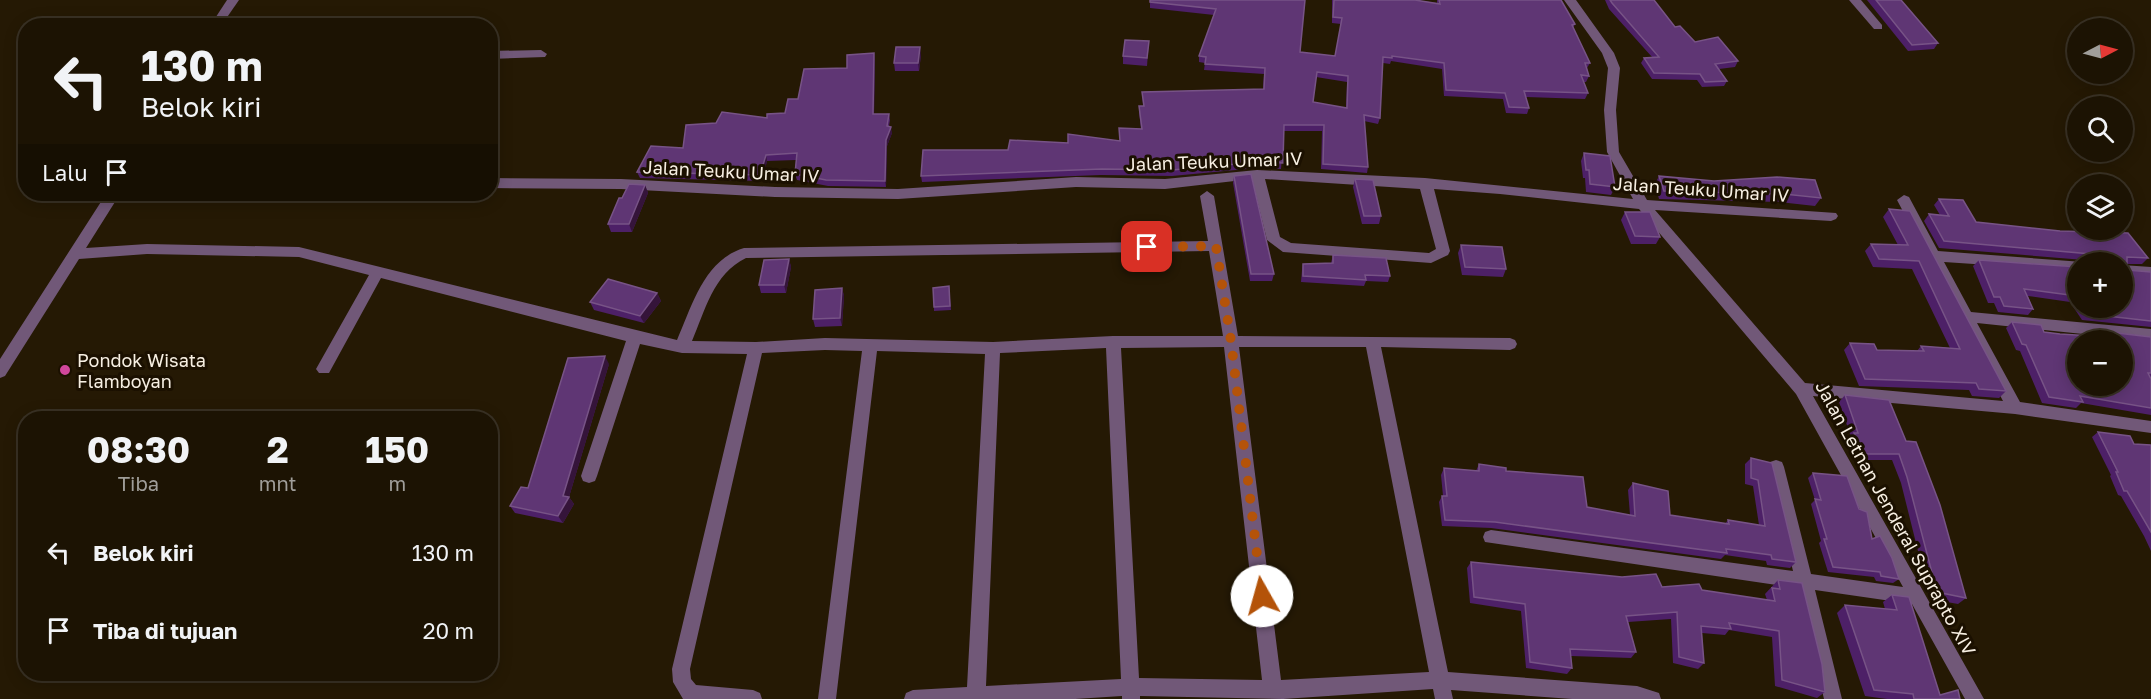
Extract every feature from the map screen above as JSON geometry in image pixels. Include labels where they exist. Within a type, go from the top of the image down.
[{"type":"street","points":[[220,18],[233,0]]},
{"type":"street","name":"Jalan Letnan Jenderal Suprapto XIV","points":[[1570,0],[1608,53],[1614,68],[1610,110],[1613,152],[1642,204],[1800,389],[1975,699]]},
{"type":"street","points":[[1855,0],[1878,27]]},
{"type":"street","points":[[498,56],[541,54]]},
{"type":"street","points":[[1257,174],[1272,234],[1279,244],[1288,248],[1431,258],[1443,251],[1443,244],[1425,183]]},
{"type":"street","name":"Jalan Teuku Umar IV","points":[[498,183],[621,184],[775,192],[898,194],[1076,182],[1165,184],[1257,174],[1425,183],[1642,204],[1831,216]]},
{"type":"street","points":[[1207,195],[1231,341],[1273,694]]},
{"type":"street","points":[[1904,200],[1969,317],[2015,408]]},
{"type":"street","points":[[0,372],[109,201]]},
{"type":"street","points":[[682,346],[716,274],[724,263],[744,253],[1216,246]]},
{"type":"street","points":[[76,254],[147,249],[299,252],[634,337],[682,346],[756,348],[825,344],[870,347],[993,348],[1113,342],[1231,341],[1510,344]]},
{"type":"street","points":[[1936,256],[2067,265]]},
{"type":"street","points":[[2133,271],[2151,272]]},
{"type":"street","points":[[324,369],[377,273]]},
{"type":"street","points":[[1969,317],[2151,334]]},
{"type":"street","points":[[589,476],[634,337]]},
{"type":"street","points":[[1372,341],[1444,699]]},
{"type":"street","points":[[1113,342],[1131,693]]},
{"type":"street","points":[[827,699],[870,347]]},
{"type":"street","points":[[753,699],[691,694],[682,682],[681,669],[756,348]]},
{"type":"street","points":[[976,697],[993,348]]},
{"type":"street","points":[[1800,389],[2015,408],[2151,427]]},
{"type":"street","points":[[1776,467],[1833,699]]},
{"type":"street","points":[[1491,537],[1919,597]]},
{"type":"street","points":[[913,699],[1131,693],[1273,694],[1440,680],[1637,695],[1652,699]]},
{"type":"building","points":[[1150,0],[1305,0],[1300,52],[1335,56],[1342,18],[1333,17],[1334,0],[1415,0],[1440,4],[1439,0],[1561,0],[1575,24],[1572,25],[1590,63],[1585,63],[1589,76],[1581,75],[1588,93],[1524,91],[1529,108],[1509,107],[1505,93],[1446,90],[1444,63],[1392,56],[1392,58],[1383,57],[1380,118],[1364,115],[1368,167],[1323,164],[1324,125],[1284,125],[1283,163],[1258,162],[1172,170],[1102,169],[921,176],[923,150],[1008,150],[1010,140],[1068,143],[1068,134],[1120,141],[1119,128],[1142,129],[1139,106],[1144,106],[1142,92],[1264,89],[1265,68],[1205,64],[1206,57],[1199,56],[1216,9],[1150,2]],"holes":[[[1317,72],[1348,76],[1347,108],[1313,102]]]},
{"type":"building","points":[[1610,0],[1654,0],[1675,27],[1680,26],[1695,42],[1718,37],[1738,61],[1715,64],[1727,81],[1705,82],[1700,74],[1654,73],[1644,58],[1659,57]]},
{"type":"building","points":[[1876,0],[1901,0],[1938,43],[1912,45]]},
{"type":"building","points":[[1125,40],[1149,41],[1147,58],[1123,56]]},
{"type":"building","points":[[896,47],[920,47],[918,63],[894,63]]},
{"type":"building","points":[[874,53],[873,114],[889,114],[887,126],[891,127],[886,140],[885,181],[826,180],[795,174],[797,153],[766,155],[760,175],[637,172],[651,146],[683,148],[686,125],[716,123],[722,112],[767,118],[767,114],[785,113],[788,99],[798,99],[804,69],[847,68],[847,55]]},
{"type":"building","points":[[1584,153],[1610,156],[1615,187],[1590,184]]},
{"type":"building","points":[[1251,174],[1274,274],[1251,274],[1234,176]]},
{"type":"building","points":[[1659,176],[1714,181],[1777,177],[1815,180],[1821,198],[1784,194],[1664,191]]},
{"type":"building","points":[[1355,179],[1373,180],[1381,216],[1364,216]]},
{"type":"building","points":[[629,184],[645,185],[629,224],[608,224],[619,198],[622,198]]},
{"type":"building","points":[[1939,199],[1963,200],[1976,222],[2067,231],[2067,240],[2133,239],[2148,258],[2133,257],[2133,252],[2068,252],[1944,241],[1929,214],[1949,216]]},
{"type":"building","points":[[1889,209],[1910,211],[2006,391],[1979,389],[1976,383],[1865,379],[1850,343],[1874,344],[1877,350],[1924,351],[1921,346],[1960,349],[1919,261],[1879,259],[1871,244],[1908,245]]},
{"type":"building","points":[[1625,212],[1650,212],[1660,237],[1635,236]]},
{"type":"building","points":[[1461,245],[1502,247],[1506,269],[1465,267]]},
{"type":"building","points":[[1333,255],[1386,258],[1390,276],[1365,275],[1366,280],[1303,276],[1303,264],[1333,263]]},
{"type":"building","points":[[789,259],[784,285],[759,285],[764,260]]},
{"type":"building","points":[[1979,260],[2067,266],[2067,295],[2024,289],[2033,309],[2004,306],[2000,297],[1994,297]]},
{"type":"building","points":[[2133,270],[2151,272],[2151,321],[2124,318],[2133,318]]},
{"type":"building","points":[[608,279],[657,293],[640,316],[590,302]]},
{"type":"building","points":[[949,286],[950,306],[934,307],[933,288]]},
{"type":"building","points":[[842,288],[840,318],[813,319],[815,290]]},
{"type":"building","points":[[2012,322],[2041,325],[2044,332],[2067,334],[2067,396],[2080,396],[2083,402],[2049,397],[2026,345],[2022,344]]},
{"type":"building","points":[[2133,335],[2151,337],[2151,373],[2148,373],[2151,379],[2151,408],[2080,396],[2133,396]]},
{"type":"building","points":[[605,356],[563,496],[569,497],[558,516],[510,506],[521,487],[528,488],[568,358]]},
{"type":"building","points":[[1845,395],[1889,400],[1906,441],[1916,442],[1940,505],[1966,598],[1937,592],[1899,454],[1864,454],[1854,433],[1858,433]]},
{"type":"building","points":[[2098,432],[2130,436],[2134,444],[2151,445],[2151,532],[2127,491],[2124,491],[2116,472],[2118,472]]},
{"type":"building","points":[[1751,458],[1772,463],[1796,562],[1772,559],[1771,555],[1726,549],[1727,553],[1495,522],[1445,520],[1442,496],[1447,496],[1444,468],[1479,471],[1479,464],[1506,468],[1506,471],[1583,477],[1587,507],[1635,516],[1633,483],[1668,491],[1670,515],[1729,524],[1728,520],[1765,526],[1758,480],[1751,478]]},
{"type":"building","points":[[1813,473],[1847,476],[1859,509],[1867,512],[1872,539],[1880,536],[1892,558],[1899,579],[1881,576],[1880,572],[1833,567],[1815,499],[1821,500]]},
{"type":"building","points":[[1471,562],[1622,577],[1656,574],[1662,587],[1699,584],[1702,590],[1775,601],[1772,588],[1780,589],[1778,580],[1802,583],[1822,664],[1825,692],[1782,680],[1779,631],[1729,623],[1731,629],[1701,626],[1704,663],[1679,657],[1677,612],[1626,616],[1636,652],[1570,649],[1572,668],[1530,662],[1525,604],[1474,597]]},
{"type":"building","points":[[1892,595],[1909,597],[1940,695],[1958,690],[1960,699],[1914,699],[1913,694],[1874,690],[1845,605],[1897,610]]},
{"type":"place","name":"Pondok Wisata Flamboyan","points":[[65,370]]},
{"type":"route","points":[[1147,247],[1216,246],[1231,341],[1262,596]]}]
